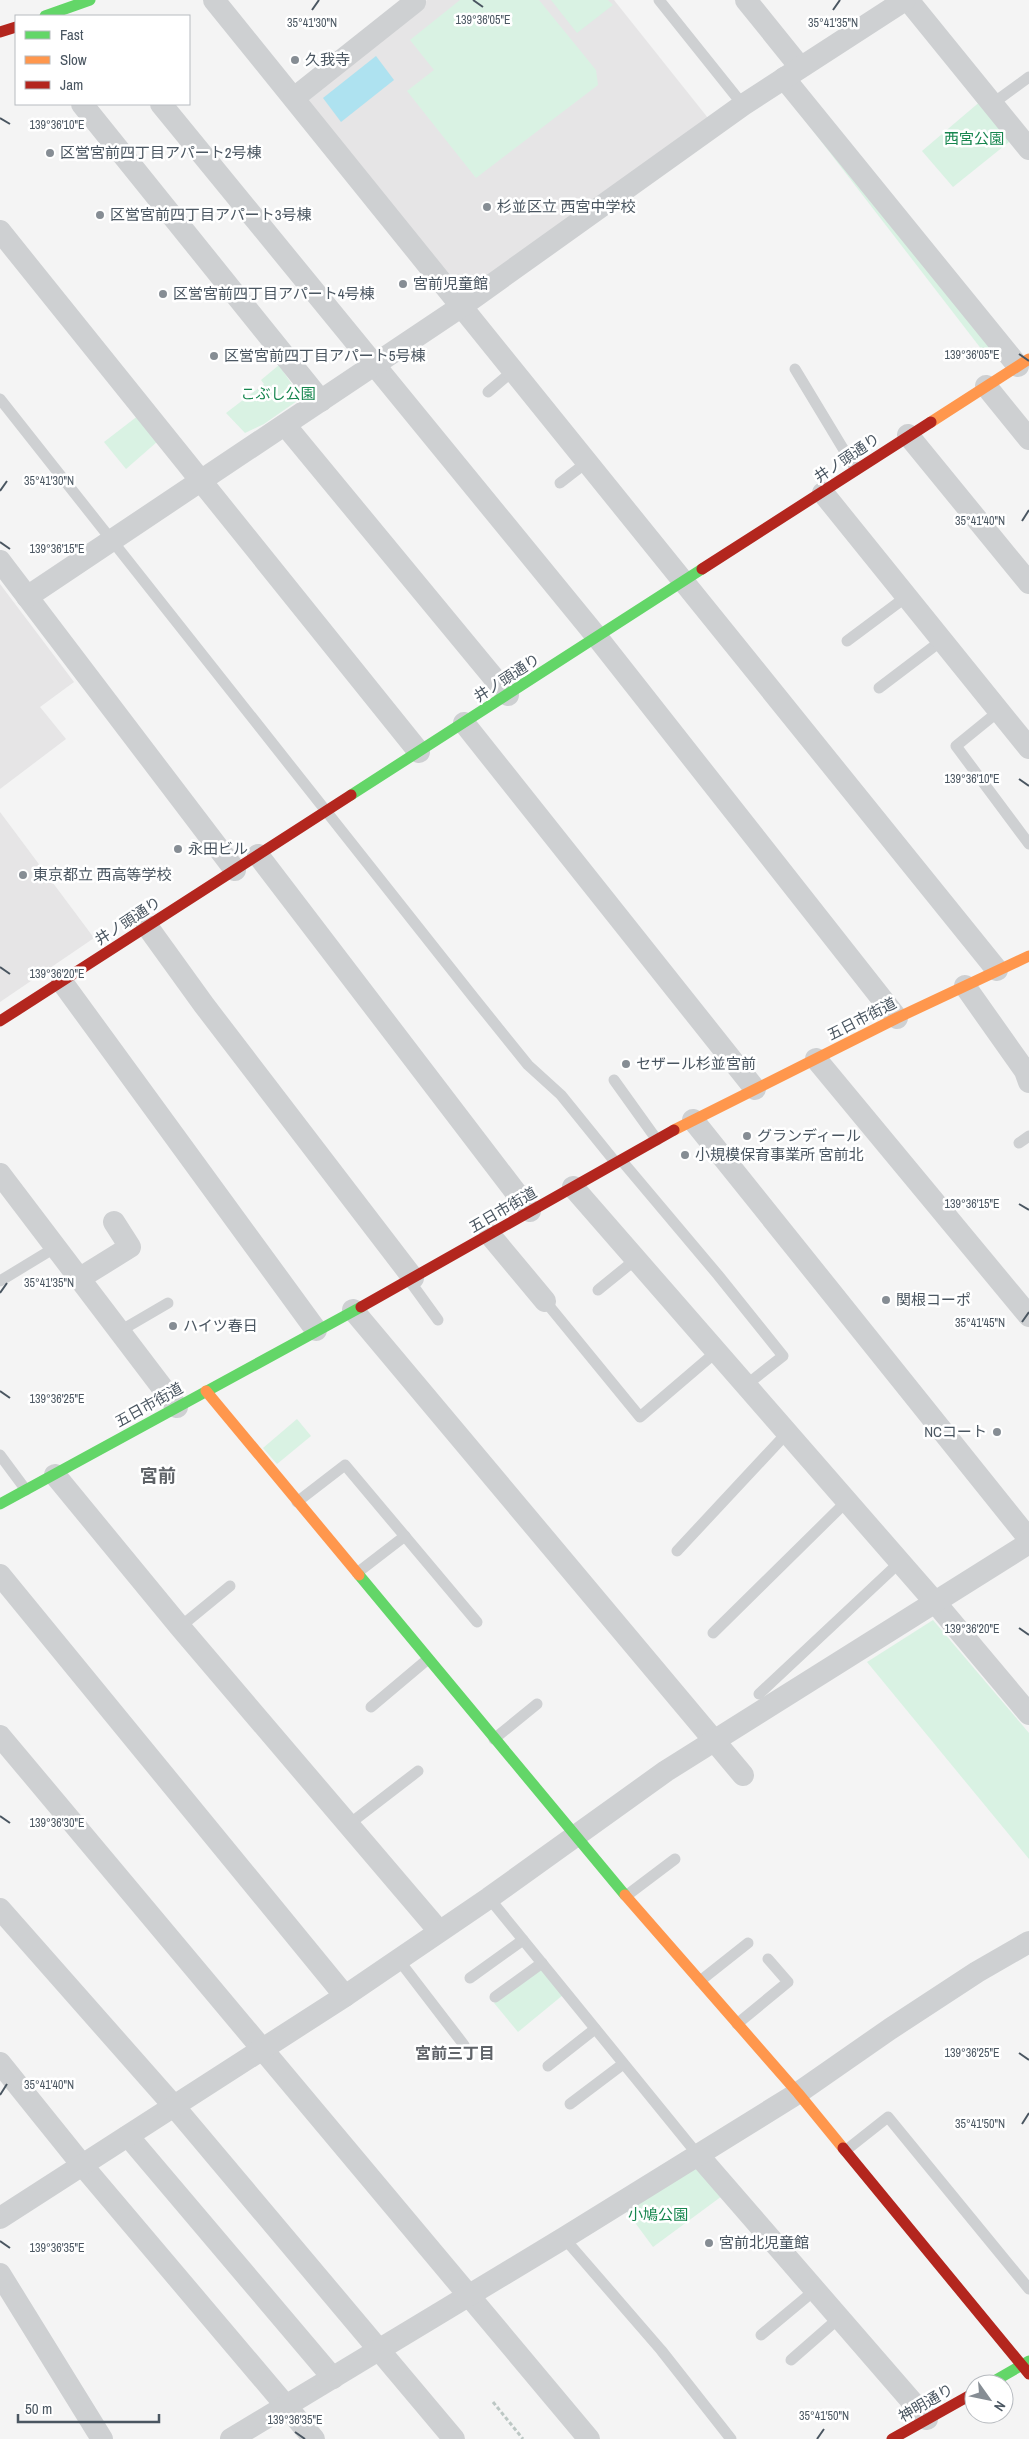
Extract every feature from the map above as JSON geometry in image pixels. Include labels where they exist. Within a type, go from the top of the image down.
[{"type":"main road","points":[[50,15],[87,5]]},
{"type":"main road","points":[[0,32],[15,27]]},
{"type":"main road","name":"井ノ頭通り","points":[[0,1021],[823,493],[908,435],[1023,362]]},
{"type":"main road","name":"五日市街道","points":[[0,1504],[411,1279],[693,1120],[897,1018],[1029,956]]},
{"type":"main road","points":[[206,1391],[494,1739],[626,1896],[798,2094],[844,2152],[1026,2367],[1011,2374]]},
{"type":"main road","name":"神明通り","points":[[892,2439],[964,2398]]},
{"type":"street","points":[[214,0],[998,970]]},
{"type":"street","points":[[294,98],[416,2],[414,0]]},
{"type":"street","points":[[746,0],[792,72],[1023,362]]},
{"type":"street","points":[[28,596],[462,306],[743,105],[906,0],[1029,149]]},
{"type":"street","points":[[83,105],[322,401]]},
{"type":"street","points":[[162,105],[597,637],[897,1018]]},
{"type":"street","points":[[0,231],[419,752]]},
{"type":"street","points":[[986,386],[1029,439]]},
{"type":"street","points":[[285,425],[508,695]]},
{"type":"street","points":[[908,435],[1029,583]]},
{"type":"street","points":[[823,493],[1029,748]]},
{"type":"street","points":[[0,561],[235,870]]},
{"type":"street","points":[[464,723],[755,1089]]},
{"type":"street","points":[[258,856],[530,1211]]},
{"type":"street","points":[[147,926],[204,1005],[411,1279]]},
{"type":"street","points":[[62,982],[316,1330]]},
{"type":"street","points":[[965,986],[1025,1071],[1029,1082]]},
{"type":"street","points":[[816,1059],[1029,1316]]},
{"type":"street","points":[[693,1120],[1029,1539]]},
{"type":"street","points":[[0,1174],[177,1407]]},
{"type":"street","points":[[573,1187],[934,1601],[1029,1714]]},
{"type":"street","points":[[80,1278],[130,1247],[114,1222]]},
{"type":"street","points":[[490,1235],[545,1301]]},
{"type":"street","points":[[353,1310],[743,1775]]},
{"type":"street","points":[[55,1474],[180,1628],[439,1931]]},
{"type":"street","points":[[0,2218],[84,2166],[173,2105],[345,1996],[489,1898],[666,1771],[1029,1543]]},
{"type":"street","points":[[0,1575],[345,1996]]},
{"type":"street","points":[[0,1736],[467,2296],[589,2439]]},
{"type":"street","points":[[0,1909],[173,2105],[454,2439]]},
{"type":"street","points":[[230,2439],[286,2407],[798,2094],[898,2024],[977,1972],[1029,1942]]},
{"type":"street","points":[[0,2063],[84,2166],[314,2439]]},
{"type":"street","points":[[128,2136],[333,2378]]},
{"type":"street","points":[[698,2155],[927,2419]]},
{"type":"street","points":[[0,2274],[102,2439]]},
{"type":"lane","points":[[659,0],[743,105]]},
{"type":"lane","points":[[992,104],[1029,78]]},
{"type":"lane","points":[[795,369],[856,470]]},
{"type":"lane","points":[[488,392],[514,370]]},
{"type":"lane","points":[[0,399],[528,1065],[560,1095],[619,1162],[718,1275],[783,1356],[746,1386]]},
{"type":"lane","points":[[560,483],[587,462]]},
{"type":"lane","points":[[847,642],[906,597]]},
{"type":"lane","points":[[879,688],[941,641]]},
{"type":"lane","points":[[999,711],[956,746],[1029,844]]},
{"type":"lane","points":[[614,1080],[658,1140]]},
{"type":"lane","points":[[1019,1143],[1029,1136]]},
{"type":"lane","points":[[0,1281],[56,1247]]},
{"type":"lane","points":[[598,1290],[635,1260]]},
{"type":"lane","points":[[411,1279],[438,1320]]},
{"type":"lane","points":[[545,1301],[640,1417],[716,1352]]},
{"type":"lane","points":[[120,1331],[168,1303]]},
{"type":"lane","points":[[676,1551],[787,1433]]},
{"type":"lane","points":[[0,1455],[26,1490]]},
{"type":"lane","points":[[297,1502],[345,1464],[477,1622]]},
{"type":"lane","points":[[713,1633],[847,1501]]},
{"type":"lane","points":[[357,1573],[405,1536]]},
{"type":"lane","points":[[759,1694],[900,1562]]},
{"type":"lane","points":[[180,1628],[230,1586]]},
{"type":"lane","points":[[371,1707],[428,1659]]},
{"type":"lane","points":[[494,1739],[537,1704]]},
{"type":"lane","points":[[348,1825],[418,1771]]},
{"type":"lane","points":[[626,1896],[675,1859]]},
{"type":"lane","points":[[489,1898],[698,2155]]},
{"type":"lane","points":[[470,1978],[523,1940]]},
{"type":"lane","points":[[700,1981],[748,1944]]},
{"type":"lane","points":[[398,1959],[464,2046]]},
{"type":"lane","points":[[737,2024],[788,1982],[768,1959]]},
{"type":"lane","points":[[495,1997],[542,1963]]},
{"type":"lane","points":[[548,2066],[595,2029]]},
{"type":"lane","points":[[570,2104],[624,2064]]},
{"type":"lane","points":[[844,2152],[888,2117],[1029,2289]]},
{"type":"lane","points":[[564,2238],[662,2350],[730,2439]]},
{"type":"lane","points":[[761,2334],[815,2290]]},
{"type":"lane","points":[[791,2360],[839,2318]]},
{"type":"path","points":[[493,2402],[523,2439]]},
{"type":"shaded area","name":"杉並区立 西宮中学校","points":[[427,0],[614,0],[708,118],[461,295],[301,99]]},
{"type":"shaded area","points":[[0,584],[74,682],[40,707],[66,739],[0,789]]},
{"type":"shaded area","name":"東京都立 西高等学校","points":[[0,812],[94,938],[0,1002]]},
{"type":"green space","points":[[460,0],[539,0],[596,70],[598,85],[476,178],[407,91],[434,70],[410,40]]},
{"type":"green space","points":[[551,0],[608,0],[613,5],[577,33]]},
{"type":"green space","points":[[780,88],[998,352],[989,359]]},
{"type":"green space","name":"西宮公園","points":[[982,100],[1014,138],[953,187],[922,151]]},
{"type":"green space","name":"こぶし公園","points":[[279,365],[297,392],[297,401],[264,424],[245,433],[226,413],[264,384],[261,380]]},
{"type":"green space","points":[[139,415],[158,441],[126,469],[104,442]]},
{"type":"green space","points":[[297,1419],[311,1436],[277,1464],[263,1448]]},
{"type":"green space","points":[[933,1620],[1029,1733],[1029,1859],[867,1662]]},
{"type":"green space","points":[[542,1969],[563,1995],[518,2032],[494,2003]]},
{"type":"green space","name":"小鳩公園","points":[[696,2164],[722,2196],[653,2247],[625,2209]]},
{"type":"water","points":[[376,56],[394,80],[341,122],[323,98]]},
{"type":"traffic: fast","points":[[48,15],[90,0]]},
{"type":"traffic: fast","points":[[351,795],[702,569]]},
{"type":"traffic: fast","points":[[0,1504],[361,1307]]},
{"type":"traffic: fast","points":[[359,1575],[625,1895]]},
{"type":"traffic: fast","points":[[1006,2374],[1029,2361]]},
{"type":"traffic: slow","points":[[931,422],[1029,359]]},
{"type":"traffic: slow","points":[[674,1130],[897,1018],[1029,956]]},
{"type":"traffic: slow","points":[[206,1391],[359,1575]]},
{"type":"traffic: slow","points":[[625,1895],[798,2093],[843,2148]]},
{"type":"traffic: jam","points":[[0,32],[15,27]]},
{"type":"traffic: jam","points":[[702,569],[931,422]]},
{"type":"traffic: jam","points":[[0,1021],[351,795]]},
{"type":"traffic: jam","points":[[361,1307],[674,1130]]},
{"type":"traffic: jam","points":[[843,2148],[1029,2374]]},
{"type":"traffic: jam","points":[[892,2439],[964,2399]]},
{"type":"place","name":"久我寺","points":[[295,60]]},
{"type":"place","name":"区営宮前四丁目アパート2号棟","points":[[50,153]]},
{"type":"place","name":"杉並区立 西宮中学校","points":[[487,207]]},
{"type":"place","name":"区営宮前四丁目アパート3号棟","points":[[100,215]]},
{"type":"place","name":"宮前児童館","points":[[403,284]]},
{"type":"place","name":"区営宮前四丁目アパート4号棟","points":[[163,294]]},
{"type":"place","name":"区営宮前四丁目アパート5号棟","points":[[214,356]]},
{"type":"place","name":"永田ビル","points":[[178,849]]},
{"type":"place","name":"東京都立 西高等学校","points":[[23,875]]},
{"type":"place","name":"セザール杉並宮前","points":[[626,1064]]},
{"type":"place","name":"グランディール","points":[[747,1136]]},
{"type":"place","name":"小規模保育事業所 宮前北","points":[[685,1155]]},
{"type":"place","name":"関根コーポ","points":[[886,1300]]},
{"type":"place","name":"ハイツ春日","points":[[173,1326]]},
{"type":"place","name":"NCコート","points":[[997,1432]]},
{"type":"place","name":"宮前北児童館","points":[[709,2243]]},
{"type":"district","name":"宮前","points":[[158,1476]]},
{"type":"district","name":"宮前三丁目","points":[[455,2053]]}]
